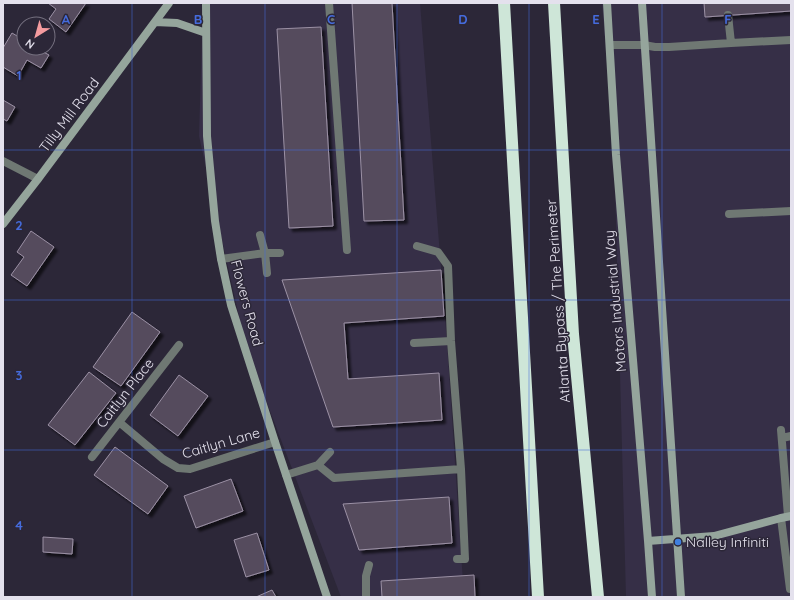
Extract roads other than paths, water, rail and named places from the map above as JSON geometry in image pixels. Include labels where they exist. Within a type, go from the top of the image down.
[{"type":"highway","points":[[504,3],[538,597]]},
{"type":"highway","name":"Atlanta Bypass / The Perimeter","points":[[554,3],[573,334],[598,597]]},
{"type":"main road","name":"Tilly Mill Road","points":[[3,224],[169,3]]},
{"type":"main road","name":"Flowers Road","points":[[206,3],[207,136],[215,221],[221,259],[231,305],[327,597]]},
{"type":"main road","name":"Motors Industrial Way","points":[[607,3],[618,171],[652,597]]},
{"type":"main road","points":[[642,3],[681,597]]},
{"type":"main road","points":[[155,22],[177,23],[206,33]]},
{"type":"main road","points":[[648,541],[714,536],[787,517]]},
{"type":"street","points":[[328,3],[347,250]]},
{"type":"street","points":[[728,15],[731,43]]},
{"type":"street","points":[[610,45],[669,47],[791,40]]},
{"type":"street","points":[[3,161],[38,179]]},
{"type":"street","points":[[729,214],[791,211]]},
{"type":"street","points":[[260,235],[265,253],[267,273]]},
{"type":"street","points":[[417,246],[438,252],[448,266],[451,341],[461,469],[465,559],[457,559]]},
{"type":"street","points":[[221,259],[265,253],[280,253]]},
{"type":"street","points":[[414,343],[451,341]]},
{"type":"street","name":"Caitlyn Place","points":[[92,457],[179,345]]},
{"type":"street","name":"Caitlyn Lane","points":[[119,422],[163,459],[178,468],[190,469],[275,442]]},
{"type":"street","points":[[791,436],[782,434],[791,589]]},
{"type":"street","points":[[286,475],[318,465],[330,452]]},
{"type":"street","points":[[318,465],[334,478],[461,469]]},
{"type":"street","points":[[366,597],[366,576],[369,565]]},
{"type":"place","name":"Nalley Infiniti","points":[[678,542]]}]
